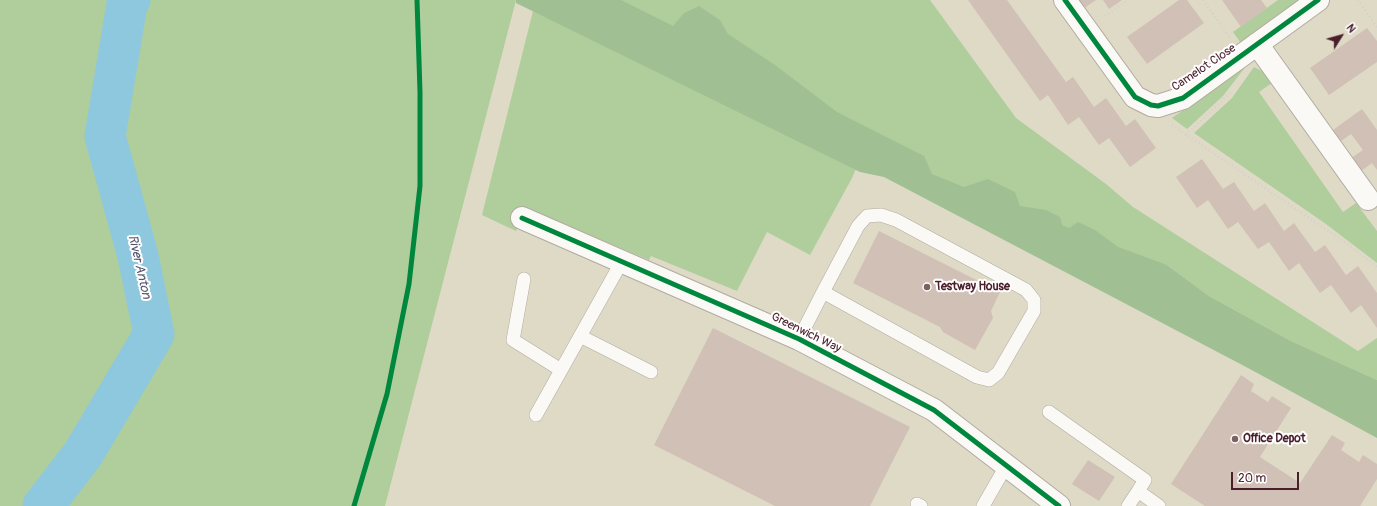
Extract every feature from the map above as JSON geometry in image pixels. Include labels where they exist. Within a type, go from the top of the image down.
[{"type":"street","points":[[1065,0],[1135,97],[1151,105],[1158,106]]},
{"type":"street","name":"Camelot Close","points":[[1158,106],[1183,98],[1318,0]]},
{"type":"street","points":[[1250,50],[1368,199]]},
{"type":"street","name":"Greenwich Way","points":[[522,218],[800,339],[934,410],[1059,506]]},
{"type":"lane","points":[[800,339],[824,292],[858,226],[868,216],[881,215],[896,220],[1026,290],[1034,300],[1034,311],[998,373],[989,380],[977,377],[824,292]]},
{"type":"lane","points":[[536,415],[621,262]]},
{"type":"lane","points":[[524,279],[513,340],[561,370]]},
{"type":"lane","points":[[580,336],[651,372]]},
{"type":"lane","points":[[1049,412],[1145,480],[1128,506]]},
{"type":"lane","points":[[983,506],[1006,466]]},
{"type":"lane","points":[[1138,491],[1159,506]]},
{"type":"path","points":[[1087,29],[1128,0]]},
{"type":"path","points":[[1203,0],[1250,50]]},
{"type":"path","points":[[1358,0],[1377,27]]},
{"type":"path","points":[[1158,106],[1167,122],[1343,241],[1377,267]]},
{"type":"green space","points":[[0,0],[516,0],[385,506],[0,506]]},
{"type":"green space","points":[[516,0],[621,0],[673,26],[684,13],[699,6],[720,20],[728,34],[775,65],[837,112],[924,156],[932,174],[964,187],[988,179],[1015,192],[1020,206],[1046,210],[1060,217],[1062,225],[1069,228],[1078,222],[1095,230],[1118,247],[1167,265],[1209,296],[1291,341],[1377,380],[1377,438],[1248,368],[884,177],[860,172],[516,3]]},
{"type":"green space","points":[[571,0],[930,0],[1016,118],[1106,184],[1133,207],[1358,351],[1377,338],[1377,380],[1291,341],[1209,296],[1167,265],[1121,263],[831,127]]},
{"type":"green space","points":[[1278,0],[1303,0],[1243,46],[1233,32]]},
{"type":"green space","points":[[533,11],[860,159],[852,178],[810,255],[767,232],[737,291],[651,256],[649,260],[526,208],[516,231],[482,215]]},
{"type":"green space","points":[[1246,66],[1223,96],[1187,129],[1172,118]]},
{"type":"green space","points":[[1254,67],[1262,71],[1272,83],[1259,92],[1343,212],[1356,203],[1377,231],[1377,263],[1326,224],[1194,133],[1232,98]]},
{"type":"building","points":[[968,0],[1007,0],[1066,82],[1073,77],[1094,107],[1106,98],[1126,126],[1135,119],[1156,148],[1130,167],[1109,138],[1099,145],[1079,117],[1068,125],[1048,95],[1040,101]]},
{"type":"building","points":[[1077,0],[1096,0],[1083,9]]},
{"type":"building","points":[[1103,0],[1122,0],[1109,9]]},
{"type":"building","points":[[1179,0],[1187,0],[1204,23],[1147,64],[1127,37]]},
{"type":"building","points":[[1222,0],[1261,0],[1267,8],[1241,27]]},
{"type":"building","points":[[1367,28],[1377,41],[1377,62],[1329,95],[1310,68]]},
{"type":"building","points":[[1362,109],[1377,130],[1377,170],[1372,163],[1361,171],[1351,158],[1363,150],[1351,134],[1341,141],[1333,130]]},
{"type":"building","points":[[1202,159],[1223,189],[1234,182],[1254,211],[1265,203],[1284,231],[1294,223],[1315,252],[1325,245],[1346,275],[1358,266],[1377,293],[1377,328],[1361,305],[1351,313],[1331,285],[1320,293],[1299,263],[1289,271],[1269,242],[1258,249],[1238,222],[1228,229],[1208,200],[1197,208],[1176,177]]},
{"type":"building","name":"Testway House","points":[[879,231],[1000,292],[991,311],[993,318],[975,350],[943,332],[940,327],[853,283]]},
{"type":"building","points":[[713,328],[910,427],[870,506],[775,506],[654,445]]},
{"type":"building","name":"Office Depot","points":[[1241,375],[1254,384],[1251,391],[1268,402],[1272,396],[1291,408],[1260,457],[1300,483],[1332,435],[1345,443],[1341,450],[1359,462],[1363,455],[1377,464],[1377,479],[1360,506],[1205,506],[1171,484]]},
{"type":"building","points":[[1088,460],[1115,477],[1099,501],[1072,484]]},
{"type":"waterway","name":"River Anton","points":[[43,506],[83,454],[154,334],[138,256],[105,136],[127,4],[130,0]]},
{"type":"cycle path","points":[[354,506],[387,394],[409,284],[420,186],[420,92],[417,0]]},
{"type":"cycle path","points":[[1065,0],[1135,97],[1151,105],[1158,106],[1183,98],[1318,0]]},
{"type":"cycle path","points":[[522,218],[799,339],[934,410],[1059,506]]},
{"type":"place","name":"Testway House","points":[[927,287]]},
{"type":"place","name":"Office Depot","points":[[1235,439]]}]
